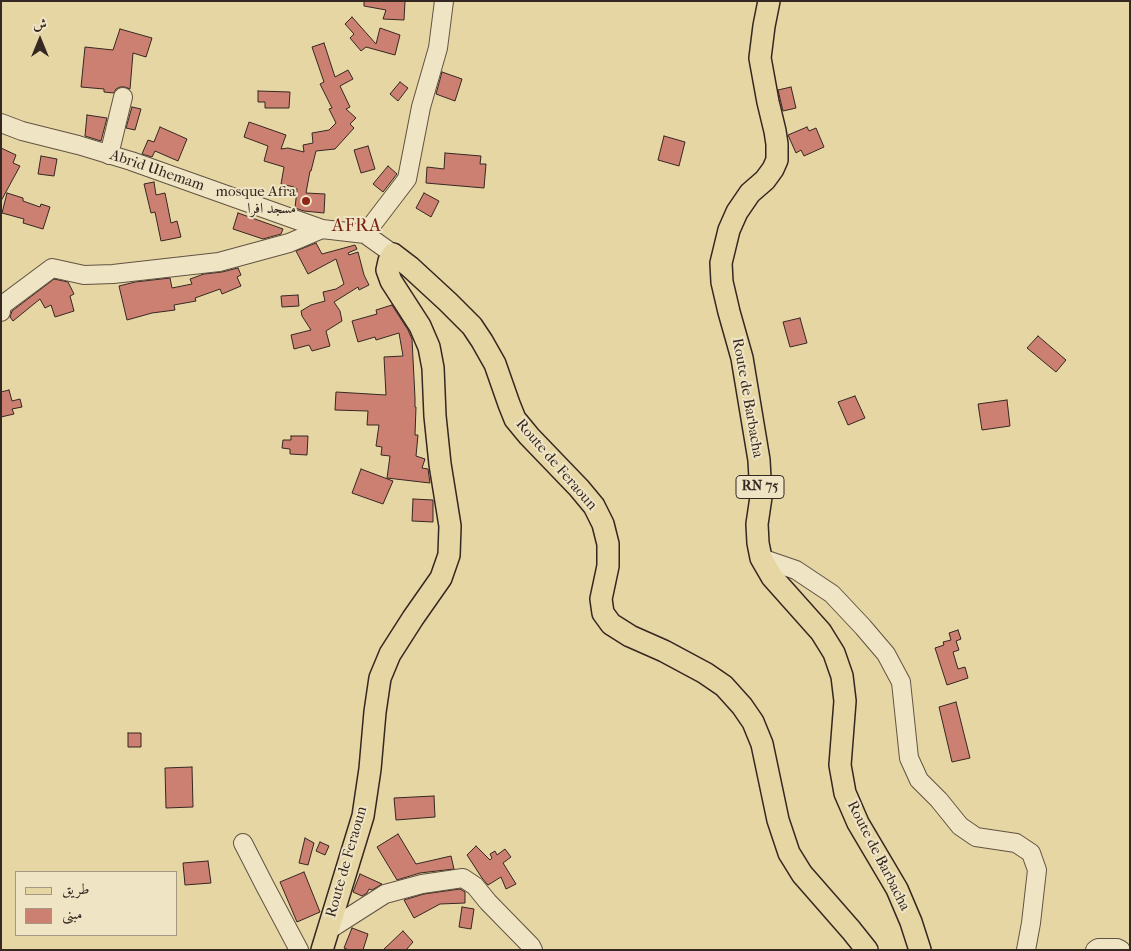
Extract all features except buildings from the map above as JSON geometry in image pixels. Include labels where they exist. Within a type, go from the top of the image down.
[{"type":"main road","name":"Route de Barbacha","points":[[768,1],[760,58],[775,131],[777,160],[765,180],[750,192],[737,212],[729,230],[721,263],[722,282],[742,358],[757,451],[760,497],[758,543],[761,558],[772,577],[821,632],[834,653],[842,676],[845,701],[840,765],[845,793],[858,823],[897,890],[911,922],[920,950]]},
{"type":"main road","name":"Route de Feraoun","points":[[325,940],[363,816],[380,678],[390,654],[412,618],[441,578],[449,555],[450,526],[440,464],[433,368],[429,347],[420,326],[391,282],[388,270],[389,261],[393,254],[436,290],[472,326],[495,364],[515,420],[580,488],[594,506],[603,524],[608,544],[608,566],[601,599],[603,613],[611,624],[630,636],[664,651],[705,673],[724,686],[753,722],[762,744],[778,820],[789,852],[802,874],[867,950]]},
{"type":"street","points":[[364,234],[407,179],[421,107],[438,48],[444,1]]},
{"type":"street","points":[[109,155],[123,97]]},
{"type":"street","name":"Abrid Uhemam","points":[[1,123],[22,131],[78,144],[322,229],[364,234],[393,254]]},
{"type":"street","points":[[1,312],[1,306],[52,268],[84,275],[219,262],[289,243],[322,229]]},
{"type":"street","points":[[761,558],[796,570],[832,594],[886,654],[901,682],[909,758],[919,780],[939,800],[960,826],[976,837],[1016,843],[1031,853],[1037,870],[1026,950]]},
{"type":"street","points":[[243,843],[299,950]]},
{"type":"street","points":[[325,940],[385,894],[422,884],[463,878],[475,886],[533,950]]},
{"type":"street","points":[[1095,950],[1098,948],[1117,948],[1122,950]]},
{"type":"place","name":"mosque Afra مسجد افرا","points":[[306,201]]},
{"type":"district","name":"AFRA","points":[[357,227]]}]
